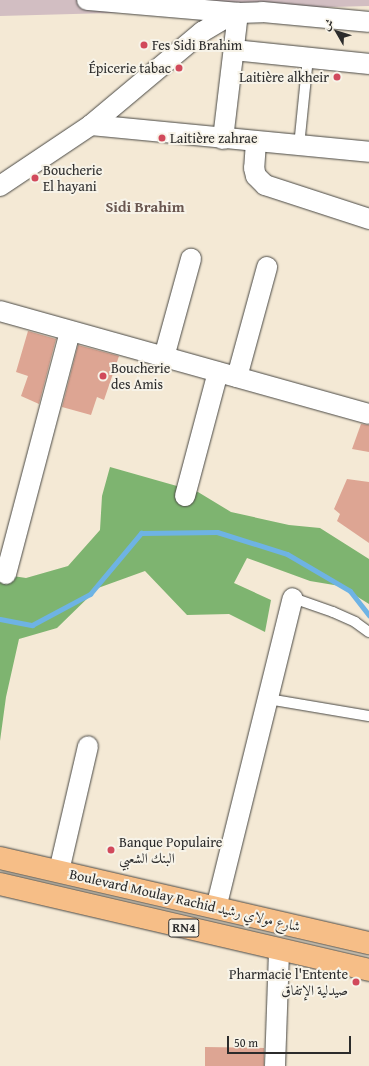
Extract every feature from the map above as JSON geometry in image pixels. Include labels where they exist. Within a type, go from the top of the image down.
[{"type":"main road","name":"Boulevard Moulay Rachid شارع مولاي رشيد","points":[[0,858],[369,943]]},
{"type":"main road","name":"Boulevard Moulay Rachid شارع مولاي رشيد","points":[[0,884],[369,970]]},
{"type":"street","points":[[86,0],[238,12]]},
{"type":"street","points":[[0,186],[91,125],[202,32],[238,12],[263,6],[369,22]]},
{"type":"street","points":[[224,139],[238,12]]},
{"type":"street","points":[[234,50],[369,64]]},
{"type":"street","points":[[91,125],[369,152]]},
{"type":"street","points":[[256,142],[254,168],[256,176],[265,185],[369,220]]},
{"type":"street","points":[[164,357],[191,259]]},
{"type":"street","points":[[237,377],[267,267]]},
{"type":"street","points":[[0,311],[369,414]]},
{"type":"street","points":[[6,574],[70,331]]},
{"type":"street","points":[[185,496],[218,372]]},
{"type":"street","points":[[216,908],[293,598]]},
{"type":"street","points":[[59,871],[88,746]]},
{"type":"street","points":[[275,1066],[279,950]]},
{"type":"lane","points":[[299,146],[308,57]]},
{"type":"lane","points":[[293,598],[350,619],[369,632]]},
{"type":"lane","points":[[268,699],[369,716]]},
{"type":"shaded area","points":[[0,0],[369,0],[369,6],[0,16]]},
{"type":"green space","points":[[110,467],[198,492],[231,512],[289,525],[320,528],[369,559],[369,604],[340,586],[310,581],[247,558],[234,583],[271,600],[265,632],[229,614],[187,615],[145,571],[98,588],[57,628],[19,639],[6,697],[0,741],[0,574],[26,578],[68,566],[100,530],[102,496]]},
{"type":"building","points":[[28,331],[56,339],[39,404],[21,396],[28,376],[16,372]]},
{"type":"building","points":[[78,345],[119,356],[104,400],[97,397],[91,415],[62,407]]},
{"type":"building","points":[[361,424],[369,425],[369,452],[352,449]]},
{"type":"building","points":[[347,479],[369,482],[369,543],[337,521],[340,514],[334,509]]},
{"type":"building","points":[[205,1047],[264,1048],[264,1066],[205,1066]]},
{"type":"waterway","points":[[0,619],[32,625],[90,594],[141,533],[217,532],[287,554],[350,591],[369,615]]},
{"type":"place","name":"Fes Sidi Brahim","points":[[144,45]]},
{"type":"place","name":"Épicerie tabac","points":[[179,68]]},
{"type":"place","name":"Laitière alkheir","points":[[337,77]]},
{"type":"place","name":"Laitière zahrae","points":[[162,138]]},
{"type":"place","name":"Boucherie El hayani","points":[[35,178]]},
{"type":"place","name":"Boucherie des Amis","points":[[103,376]]},
{"type":"place","name":"Banque Populaire البنك الشعبي","points":[[111,850]]},
{"type":"place","name":"Pharmacie l'Entente صيدلية الإتفاق","points":[[356,982]]},
{"type":"district","name":"Sidi Brahim","points":[[145,207]]}]
